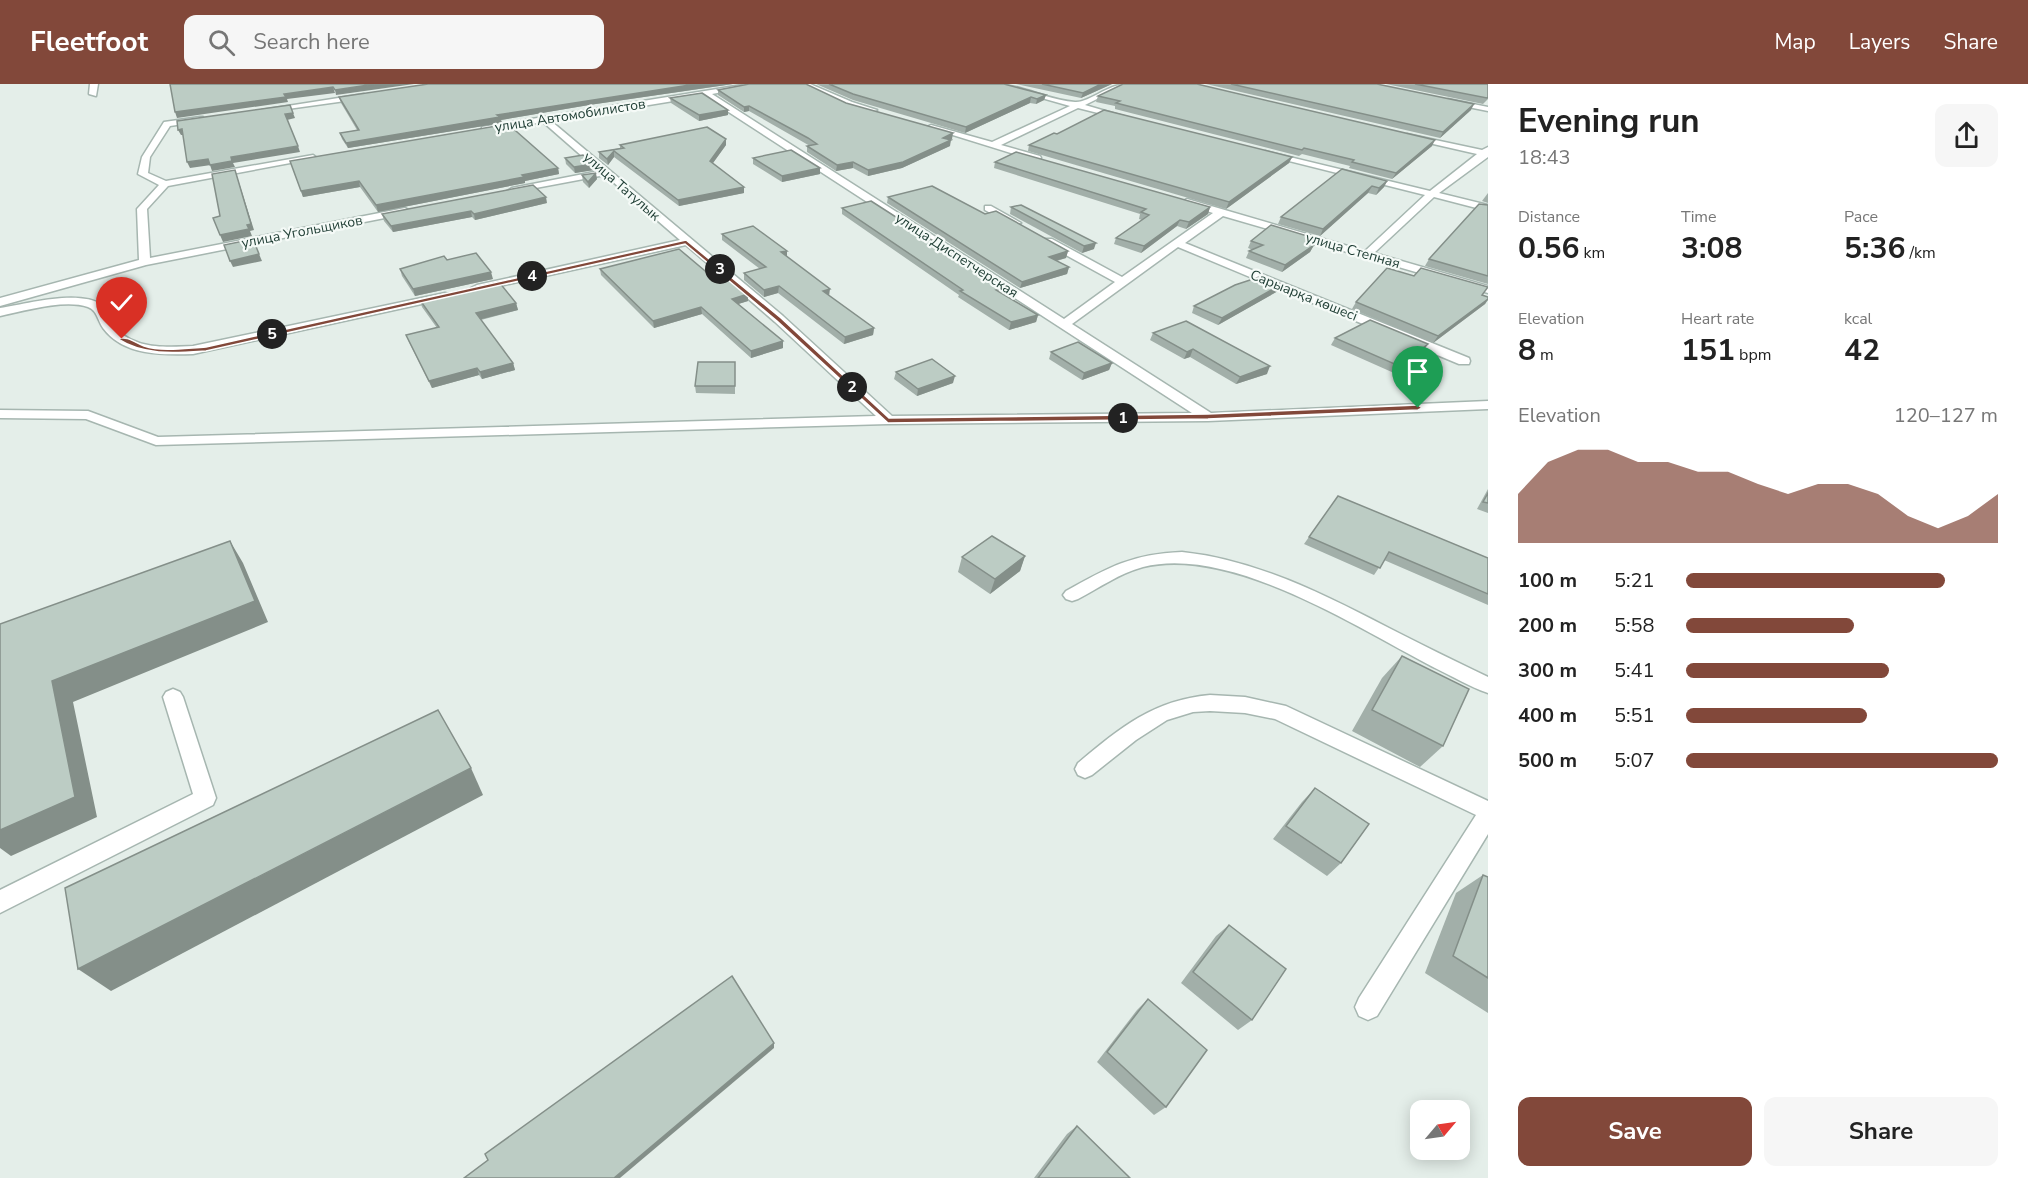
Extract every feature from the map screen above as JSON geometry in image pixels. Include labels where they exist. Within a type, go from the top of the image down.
[{"type":"street","points":[[93,94],[94,84]]},
{"type":"street","name":"улица Автомобилистов","points":[[475,130],[762,84]]},
{"type":"street","points":[[804,84],[849,104],[882,113]]},
{"type":"street","points":[[996,84],[1132,120]]},
{"type":"street","points":[[993,146],[1123,84]]},
{"type":"street","points":[[260,111],[376,94]]},
{"type":"street","name":"улица Диспетчерская","points":[[706,94],[1208,417]]},
{"type":"street","points":[[1443,100],[1488,109]]},
{"type":"street","points":[[213,117],[167,124],[146,157],[142,174],[165,184],[326,156]]},
{"type":"street","name":"улица Татулык","points":[[544,119],[779,319],[888,420]]},
{"type":"street","points":[[916,123],[1050,162]]},
{"type":"street","points":[[1405,134],[1487,152]]},
{"type":"street","points":[[1259,151],[1488,208]]},
{"type":"street","points":[[1367,254],[1432,194],[1487,152]]},
{"type":"street","points":[[503,192],[607,172]]},
{"type":"street","points":[[145,262],[142,209],[165,184]]},
{"type":"street","name":"улица Степная","points":[[1175,198],[1488,290]]},
{"type":"street","points":[[988,207],[1029,230]]},
{"type":"street","name":"улица Угольщиков","points":[[0,302],[145,262],[411,210]]},
{"type":"street","points":[[1064,324],[1221,212]]},
{"type":"street","points":[[1040,236],[1123,282]]},
{"type":"street","points":[[0,312],[68,303],[93,304],[102,311],[107,326],[122,339],[145,348],[173,351],[206,349],[686,242]]},
{"type":"street","name":"Сарыарқа көшесі","points":[[1177,243],[1464,361]]},
{"type":"street","points":[[0,414],[88,415],[156,441],[888,420],[1208,417],[1488,405]]},
{"type":"street","points":[[1072,595],[1126,566],[1156,559],[1195,560],[1245,570],[1296,590],[1488,686]]},
{"type":"street","points":[[0,902],[205,798],[173,697]]},
{"type":"street","points":[[1084,769],[1145,722],[1178,708],[1218,701],[1280,712],[1488,813],[1368,1007]]},
{"type":"building","points":[[170,84],[375,84],[335,90],[333,87],[284,94],[286,97],[175,112]]},
{"type":"building","points":[[428,84],[696,84],[497,115],[500,117],[346,143],[340,133],[359,130],[339,97]]},
{"type":"building","points":[[749,84],[806,84],[846,103],[953,133],[943,138],[951,140],[903,162],[868,170],[853,162],[837,165],[807,146],[817,144],[808,138],[749,106],[744,107],[718,90]]},
{"type":"building","points":[[829,84],[1004,84],[1046,95],[1037,99],[1031,97],[966,127],[853,94]]},
{"type":"building","points":[[1042,84],[1101,84],[1083,93]]},
{"type":"building","points":[[1123,84],[1197,84],[1435,140],[1396,173],[1352,162],[1354,160],[1304,148],[1302,150],[1116,103],[1120,101],[1098,96]]},
{"type":"building","points":[[1231,84],[1377,84],[1474,104],[1443,132]]},
{"type":"building","points":[[1415,84],[1488,84],[1488,97],[1487,98]]},
{"type":"building","points":[[702,93],[728,110],[699,115],[670,98]]},
{"type":"building","points":[[290,105],[293,113],[285,114],[298,146],[231,157],[232,161],[210,165],[208,159],[187,162],[182,129],[178,130],[177,121]]},
{"type":"building","points":[[1104,110],[1292,157],[1229,202],[1029,145],[1054,133],[1057,134]]},
{"type":"building","points":[[508,124],[558,168],[522,175],[524,177],[376,205],[359,181],[301,191],[290,161]]},
{"type":"building","points":[[707,127],[726,139],[710,161],[744,187],[678,200],[614,151],[607,159],[599,152],[624,148],[620,145]]},
{"type":"building","points":[[791,150],[820,168],[782,176],[753,158]]},
{"type":"building","points":[[1016,152],[1210,207],[1189,222],[1180,220],[1144,246],[1116,238],[1149,215],[1141,212],[1146,209],[995,162]]},
{"type":"building","points":[[583,155],[593,164],[574,167],[565,158]]},
{"type":"building","points":[[1342,169],[1387,181],[1379,188],[1372,186],[1323,229],[1281,217]]},
{"type":"building","points":[[235,170],[251,224],[247,225],[249,229],[220,235],[213,218],[220,216],[212,174]]},
{"type":"building","points":[[596,173],[588,182],[582,175]]},
{"type":"building","points":[[533,185],[546,197],[474,214],[471,211],[391,226],[382,214]]},
{"type":"building","points":[[932,186],[985,214],[996,211],[1068,251],[1049,257],[1069,267],[1022,282],[888,197]]},
{"type":"building","points":[[871,201],[1005,287],[996,290],[1038,315],[1011,322],[960,291],[963,290],[842,208]]},
{"type":"building","points":[[1479,204],[1488,205],[1488,276],[1429,259]]},
{"type":"building","points":[[1021,205],[1096,243],[1084,246],[1011,207]]},
{"type":"building","points":[[1271,225],[1314,238],[1308,243],[1314,245],[1285,265],[1249,251],[1263,245],[1251,241]]},
{"type":"building","points":[[753,226],[787,251],[781,252],[830,289],[823,291],[874,328],[845,337],[779,286],[764,290],[744,273],[766,267],[722,234]]},
{"type":"building","points":[[253,239],[259,254],[230,261],[224,245]]},
{"type":"building","points":[[679,249],[717,281],[728,278],[748,294],[732,299],[783,341],[751,351],[701,307],[653,321],[600,269]]},
{"type":"building","points":[[476,253],[491,272],[413,289],[400,269],[444,256],[447,260]]},
{"type":"building","points":[[1387,268],[1414,276],[1421,268],[1488,287],[1482,295],[1488,299],[1438,336],[1356,302]]},
{"type":"building","points":[[1262,276],[1282,284],[1222,318],[1194,306],[1235,285]]},
{"type":"building","points":[[499,282],[516,303],[476,313],[513,363],[480,372],[477,368],[429,381],[406,335],[439,327],[420,300]]},
{"type":"building","points":[[1370,320],[1428,344],[1399,366],[1335,338]]},
{"type":"building","points":[[1186,321],[1270,366],[1240,377],[1193,349],[1187,352],[1153,333]]},
{"type":"building","points":[[1078,342],[1112,363],[1084,373],[1051,352]]},
{"type":"building","points":[[932,359],[955,376],[918,389],[896,372]]},
{"type":"building","points":[[698,362],[735,362],[735,386],[695,386]]},
{"type":"building","points":[[1488,493],[1488,503],[1483,502]]},
{"type":"building","points":[[1338,496],[1488,558],[1488,594],[1389,552],[1380,568],[1309,537]]},
{"type":"building","points":[[992,536],[1025,556],[995,579],[962,557]]},
{"type":"building","points":[[230,541],[255,601],[52,681],[75,797],[0,830],[0,624]]},
{"type":"building","points":[[1402,656],[1469,689],[1443,746],[1372,710]]},
{"type":"building","points":[[438,710],[471,768],[78,969],[65,888]]},
{"type":"building","points":[[1315,788],[1369,824],[1341,863],[1286,826]]},
{"type":"building","points":[[1483,875],[1488,877],[1488,978],[1453,956]]},
{"type":"building","points":[[1229,925],[1286,969],[1252,1020],[1193,972]]},
{"type":"building","points":[[732,976],[774,1043],[614,1178],[464,1178],[488,1160],[485,1154]]},
{"type":"building","points":[[1148,999],[1207,1050],[1166,1107],[1107,1052]]},
{"type":"building","points":[[1077,1126],[1130,1178],[1038,1178]]},
{"type":"route","points":[[122,339],[145,348],[173,351],[206,349],[686,242],[779,319],[888,420],[1208,417],[1418,408]]}]
